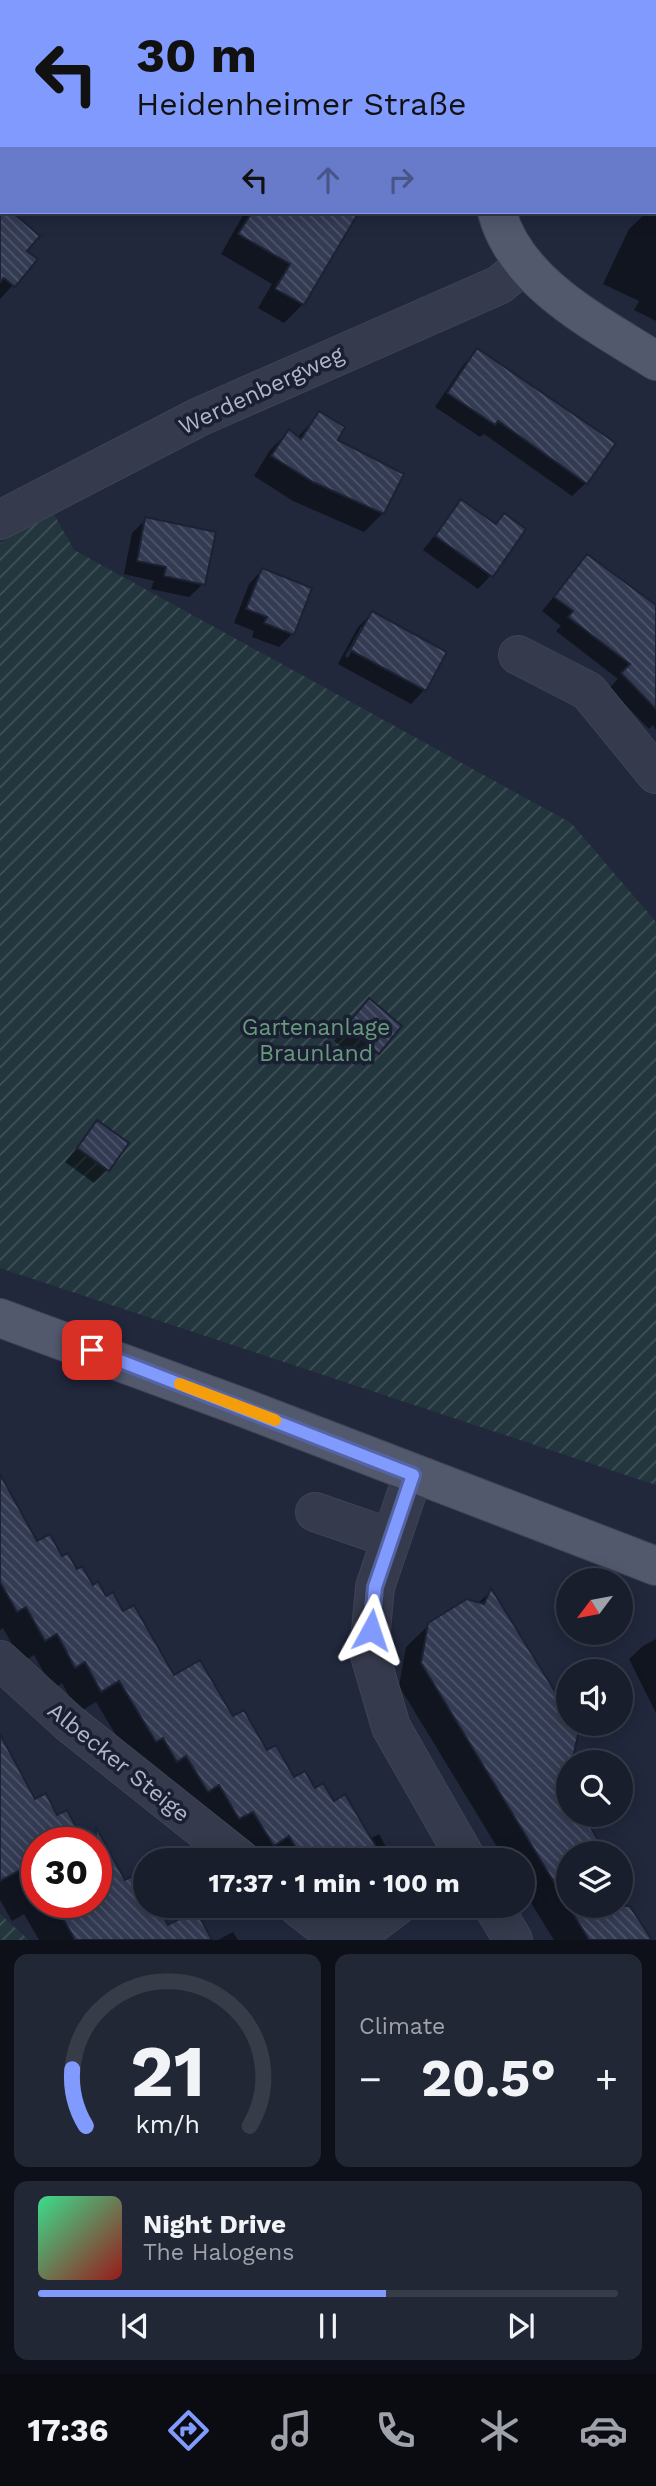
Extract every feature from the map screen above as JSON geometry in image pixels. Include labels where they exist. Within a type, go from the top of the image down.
[{"type":"main road","points":[[498,214],[524,265],[559,296],[656,361]]},
{"type":"main road","points":[[0,1318],[239,1406],[656,1566]]},
{"type":"street","name":"Werdenbergweg","points":[[0,520],[200,417],[499,285],[524,265]]},
{"type":"street","points":[[518,655],[588,691],[656,774]]},
{"type":"street","points":[[413,1475],[375,1587],[369,1652],[391,1727],[457,1848]]},
{"type":"street","points":[[315,1512],[390,1538]]},
{"type":"street","name":"Albecker Steige","points":[[0,1660],[69,1723],[226,1848]]},
{"type":"street","points":[[312,1918],[340,1940]]},
{"type":"street","points":[[351,1940],[381,1918]]},
{"type":"street","points":[[500,1918],[513,1940]]},
{"type":"green space","name":"Gartenanlage Braunland","points":[[52,511],[74,550],[571,823],[656,922],[656,1485],[0,1268],[0,543]]},
{"type":"green space","points":[[0,1914],[29,1940],[0,1940]]},
{"type":"building","points":[[0,214],[14,214],[40,236],[27,251],[38,259],[15,287],[4,278],[0,283]]},
{"type":"building","points":[[251,214],[358,214],[304,305],[275,289],[290,264],[238,234]]},
{"type":"building","points":[[477,348],[616,443],[587,484],[498,421],[495,425],[447,393]]},
{"type":"building","points":[[319,411],[345,427],[338,440],[404,474],[384,514],[313,482],[271,456],[289,429],[301,439]]},
{"type":"building","points":[[461,499],[496,524],[504,513],[526,529],[493,577],[435,536]]},
{"type":"building","points":[[145,517],[216,532],[205,585],[164,576],[166,567],[137,561]]},
{"type":"building","points":[[587,554],[656,605],[656,709],[621,673],[630,664],[568,617],[573,611],[554,597]]},
{"type":"building","points":[[262,568],[312,588],[294,635],[264,623],[267,617],[246,609]]},
{"type":"building","points":[[372,611],[447,652],[426,691],[350,650]]},
{"type":"building","points":[[369,998],[402,1026],[379,1054],[346,1026]]},
{"type":"building","points":[[97,1120],[129,1143],[109,1171],[77,1148]]},
{"type":"building","points":[[0,1474],[37,1541],[50,1534],[62,1556],[68,1553],[77,1569],[82,1566],[93,1585],[98,1581],[106,1596],[113,1592],[123,1611],[134,1605],[174,1675],[200,1660],[233,1716],[244,1710],[267,1750],[276,1745],[294,1777],[305,1771],[315,1788],[323,1783],[334,1801],[345,1794],[377,1848],[296,1848],[289,1836],[274,1846],[253,1812],[239,1819],[219,1785],[208,1792],[186,1756],[177,1762],[163,1738],[156,1742],[119,1681],[101,1692],[85,1662],[75,1668],[57,1634],[45,1641],[26,1607],[17,1612],[0,1582]]},
{"type":"building","points":[[491,1588],[556,1693],[556,1736],[578,1736],[575,1750],[556,1750],[556,1827],[590,1827],[599,1841],[556,1841],[556,1886],[421,1663],[428,1623],[467,1599],[484,1604]]},
{"type":"building","points":[[0,1734],[35,1799],[46,1793],[57,1815],[67,1810],[76,1827],[21,1827],[21,1870],[0,1881]]},
{"type":"building","points":[[112,1856],[125,1880],[133,1876],[133,1918],[164,1918],[168,1925],[181,1918],[200,1918],[212,1940],[75,1940],[63,1918],[112,1918]]},
{"type":"building","points":[[633,1911],[652,1940],[589,1940],[576,1918],[633,1918]]},
{"type":"slow traffic","points":[[180,1384],[275,1420]]},
{"type":"route","points":[[92,1350],[413,1475],[375,1587],[371,1630]]}]
